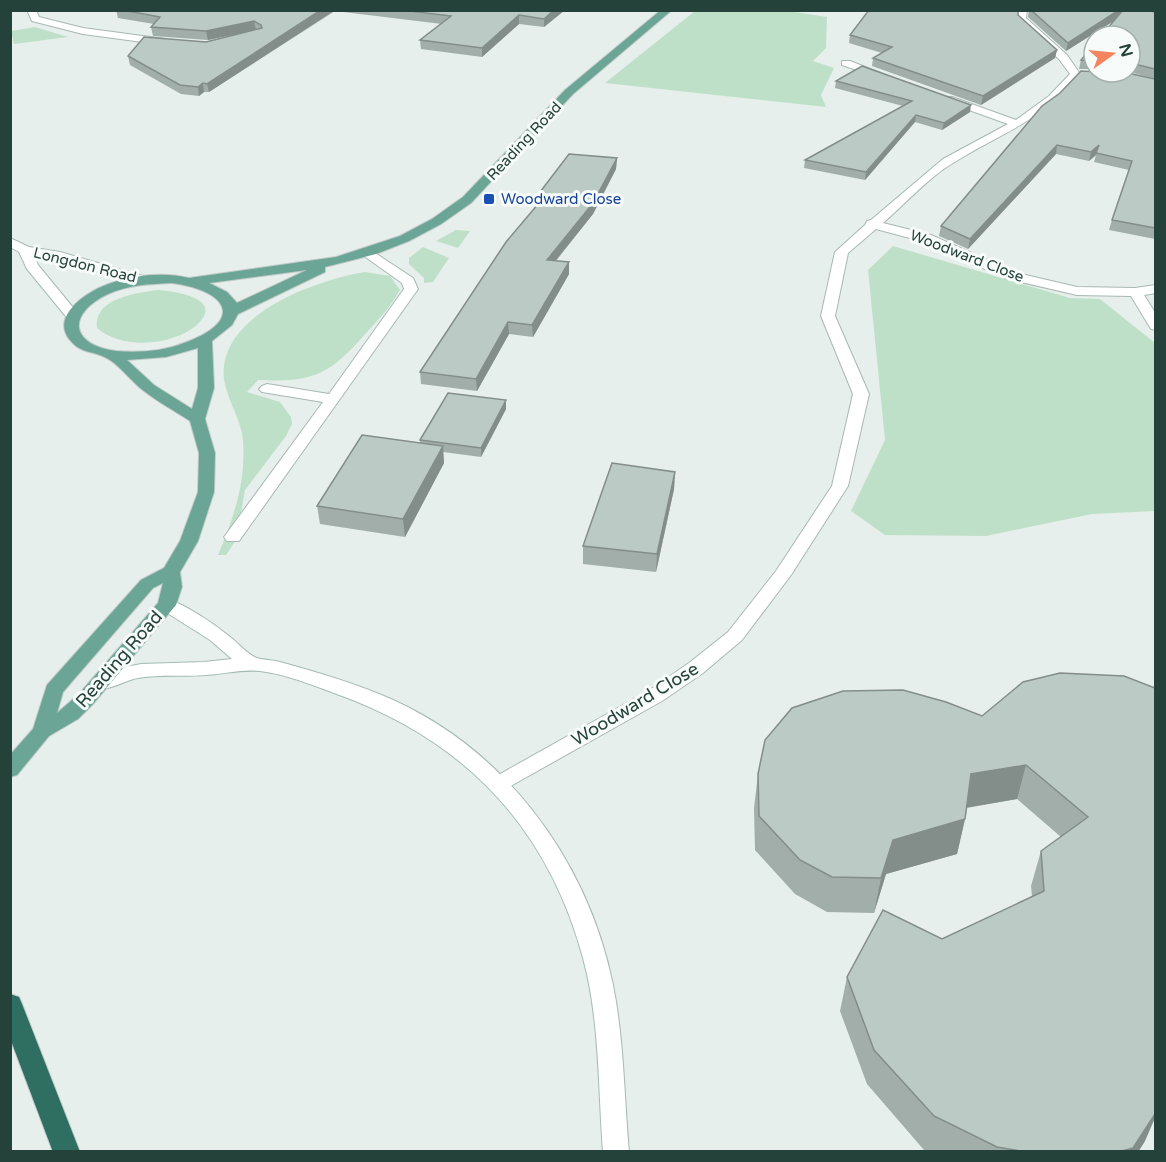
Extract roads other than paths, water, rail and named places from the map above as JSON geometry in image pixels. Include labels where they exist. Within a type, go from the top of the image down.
[{"type":"highway","points":[[10,1004],[68,1152]]},
{"type":"main road","name":"Reading Road","points":[[193,281],[332,263],[369,253],[420,233],[450,215],[486,182],[569,92],[630,39],[668,10]]},
{"type":"main road","name":"Reading Road","points":[[230,312],[332,263]]},
{"type":"main road","points":[[171,279],[193,281],[222,293],[230,305],[230,312],[220,329],[205,339],[160,354],[134,356],[99,352],[80,342],[73,334],[70,327],[73,316],[79,308],[99,294],[124,285],[145,281],[171,279]]},
{"type":"main road","points":[[112,354],[149,388],[197,419],[206,388],[205,339]]},
{"type":"main road","name":"Reading Road","points":[[42,731],[54,690],[147,584],[171,572],[189,541],[206,492],[207,453],[197,419]]},
{"type":"main road","name":"Reading Road","points":[[10,770],[42,731],[71,714],[102,683],[167,604],[172,586],[171,572]]},
{"type":"street","points":[[32,10],[35,18],[83,31],[178,43]]},
{"type":"street","name":"Woodward Close","points":[[500,783],[655,696],[696,668],[735,636],[782,575],[840,486],[861,394],[828,316],[842,252],[871,224],[947,161],[1017,124],[1053,98],[1080,74],[1021,19],[1022,10]]},
{"type":"street","points":[[846,63],[889,78]]},
{"type":"street","points":[[932,93],[1017,124]]},
{"type":"street","name":"Woodward Close","points":[[871,224],[926,237],[1013,276],[1077,291],[1135,292],[1155,289]]},
{"type":"street","name":"Longdon Road","points":[[10,242],[25,250],[55,255],[145,281]]},
{"type":"street","name":"Longdon Road","points":[[25,250],[32,266],[73,316]]},
{"type":"street","points":[[233,537],[411,289],[408,281],[400,274],[369,253]]},
{"type":"street","points":[[1135,292],[1155,326]]},
{"type":"street","points":[[267,389],[332,399]]},
{"type":"street","points":[[167,604],[217,636],[251,664]]},
{"type":"street","points":[[102,683],[132,672],[204,669],[251,664],[348,689],[389,706],[461,748],[500,783],[525,812],[549,851],[571,891],[589,937],[600,979],[616,1152]]},
{"type":"place","name":"Woodward Close","points":[[489,199]]}]
